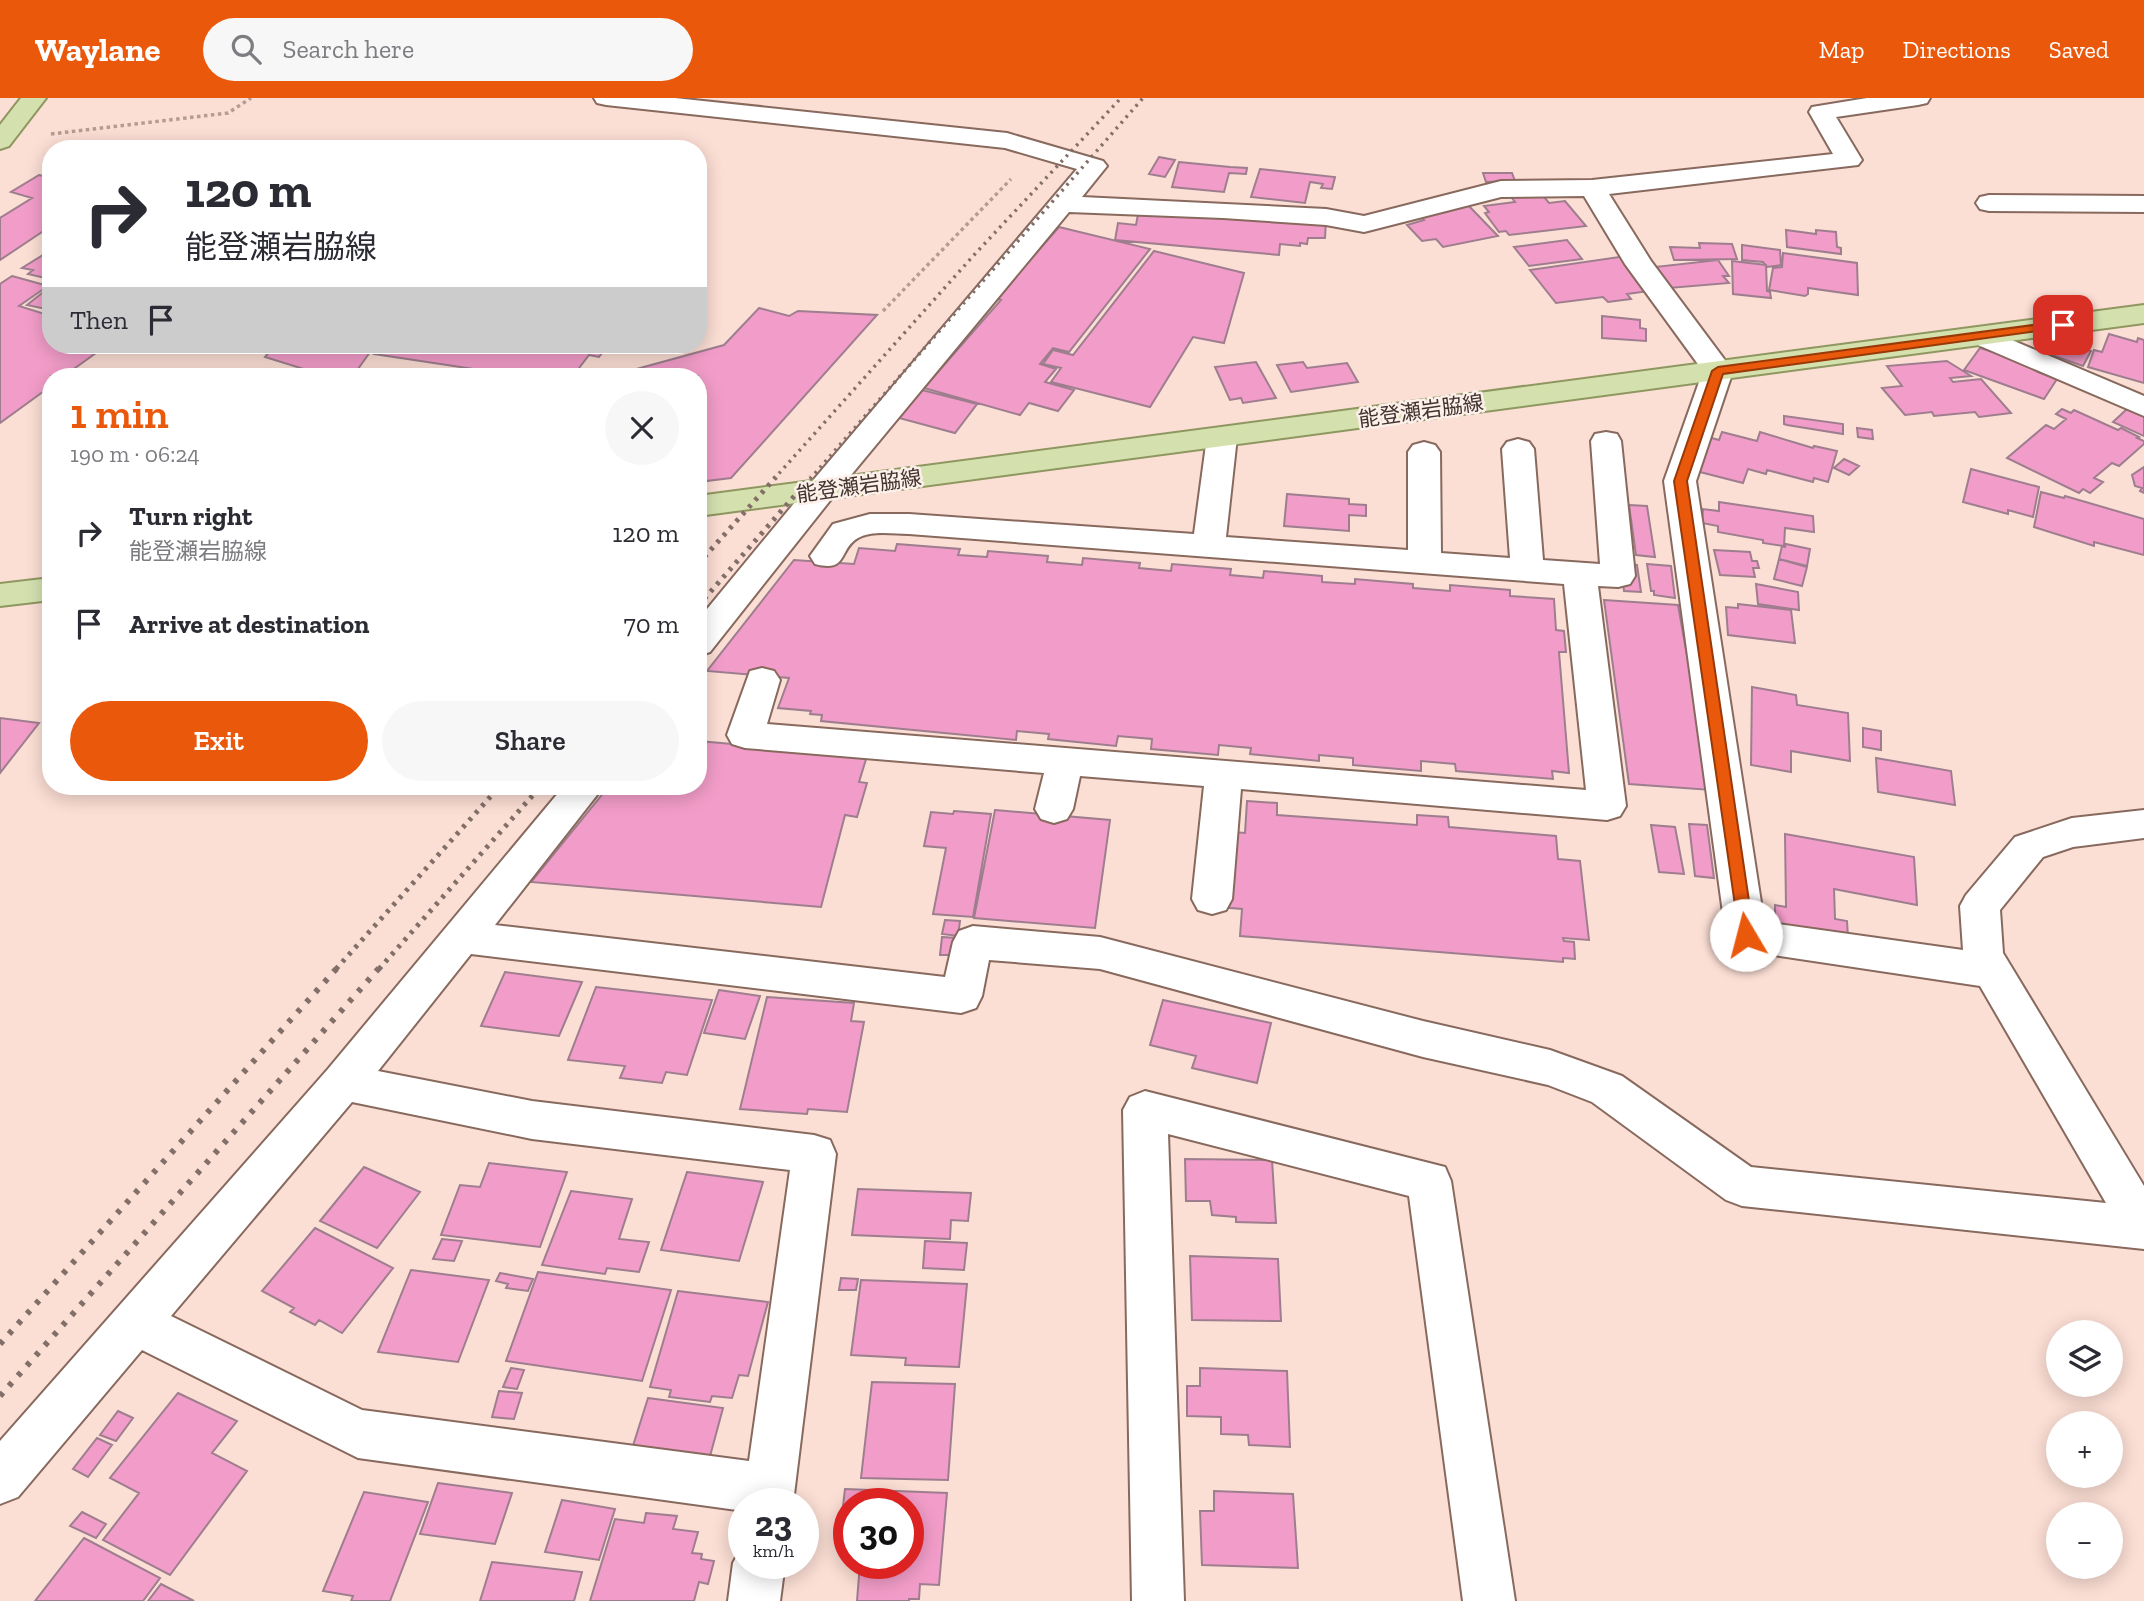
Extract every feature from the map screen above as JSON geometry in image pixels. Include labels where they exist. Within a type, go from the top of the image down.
[{"type":"main road","points":[[1,141],[34,98]]},
{"type":"main road","name":"能登瀬岩脇線","points":[[707,505],[2144,314]]},
{"type":"main road","points":[[0,595],[42,590]]},
{"type":"street","points":[[606,98],[1007,141],[1094,166],[821,491],[707,633]]},
{"type":"street","points":[[1061,204],[1223,210],[1326,217],[1364,224],[1501,189],[1592,188],[1849,160],[1814,105],[1918,98]]},
{"type":"street","points":[[1592,188],[1639,264],[1718,371],[1680,481],[1746,935],[1993,971]]},
{"type":"street","points":[[1989,203],[2144,204]]},
{"type":"street","points":[[1981,336],[2144,407]]},
{"type":"street","points":[[1209,546],[1222,437]]},
{"type":"street","points":[[827,555],[845,531],[883,524],[923,525],[1618,576],[1606,441]]},
{"type":"street","points":[[1518,449],[1527,570]]},
{"type":"street","points":[[1424,452],[1425,562]]},
{"type":"street","points":[[762,680],[745,735],[1607,806],[1580,573]]},
{"type":"street","points":[[1054,809],[1065,761]]},
{"type":"street","points":[[1212,899],[1224,774]]},
{"type":"street","points":[[0,1479],[342,1082],[464,937],[578,795]]},
{"type":"street","points":[[2144,824],[2072,834],[2029,847],[1980,906],[1983,956],[2144,1227]]},
{"type":"street","points":[[464,937],[961,996],[973,942],[1100,953],[1423,1039],[1550,1068],[1588,1081],[1607,1089],[1742,1186],[2144,1227]]},
{"type":"street","points":[[342,1082],[532,1120],[814,1154],[770,1488]]},
{"type":"street","points":[[1158,1601],[1145,1111],[1429,1181],[1489,1601]]},
{"type":"street","points":[[134,1322],[358,1434],[728,1490]]},
{"type":"street","points":[[754,1601],[757,1579]]},
{"type":"path","points":[[1,141],[228,113],[251,98]]},
{"type":"path","points":[[883,310],[1038,150]]},
{"type":"building","points":[[1159,157],[1175,160],[1165,177],[1149,174]]},
{"type":"building","points":[[1179,162],[1247,168],[1246,174],[1229,173],[1224,192],[1172,187]]},
{"type":"building","points":[[1260,169],[1335,177],[1332,189],[1321,188],[1323,184],[1310,182],[1305,203],[1251,197]]},
{"type":"building","points":[[1483,173],[1512,173],[1515,181],[1486,182]]},
{"type":"building","points":[[42,176],[42,232],[0,260],[0,218],[32,198],[11,192]]},
{"type":"building","points":[[1540,192],[1549,203],[1565,201],[1586,226],[1509,235],[1506,231],[1499,232],[1485,213],[1489,212],[1484,206],[1515,202],[1508,193]]},
{"type":"building","points":[[1465,202],[1498,236],[1443,247],[1436,239],[1422,241],[1407,225],[1424,220],[1418,214]]},
{"type":"building","points":[[1139,209],[1326,221],[1325,238],[1308,238],[1307,244],[1300,243],[1300,246],[1280,244],[1279,255],[1115,240],[1118,223],[1136,225]]},
{"type":"building","points":[[1059,227],[1150,249],[1069,352],[1053,348],[1040,364],[1056,369],[1045,382],[1074,390],[1058,411],[1029,403],[1020,415],[924,388],[1001,300],[996,299]]},
{"type":"building","points":[[1786,230],[1816,234],[1816,230],[1836,232],[1837,247],[1841,248],[1841,254],[1787,247]]},
{"type":"building","points":[[1567,240],[1582,259],[1529,266],[1514,247]]},
{"type":"building","points":[[1699,243],[1732,244],[1737,259],[1674,260],[1670,247],[1700,248]]},
{"type":"building","points":[[1742,245],[1780,250],[1781,265],[1767,267],[1763,262],[1742,260]]},
{"type":"building","points":[[1154,251],[1244,273],[1224,343],[1193,337],[1150,407],[1051,382],[1061,368],[1043,364],[1053,350],[1073,355]]},
{"type":"building","points":[[1783,253],[1857,263],[1858,295],[1808,288],[1808,294],[1805,296],[1769,290],[1773,268],[1782,267]]},
{"type":"building","points":[[42,256],[42,277],[28,274],[33,270],[22,268]]},
{"type":"building","points":[[1626,256],[1649,291],[1627,294],[1631,299],[1608,302],[1603,297],[1556,303],[1530,270]]},
{"type":"building","points":[[1718,260],[1729,276],[1723,276],[1729,283],[1669,288],[1655,267]]},
{"type":"building","points":[[1732,261],[1766,265],[1767,291],[1770,292],[1771,298],[1733,294]]},
{"type":"building","points":[[12,276],[42,284],[42,290],[19,306],[42,313],[42,354],[95,354],[75,368],[42,368],[42,393],[0,423],[0,284]]},
{"type":"building","points":[[42,293],[42,308],[27,305]]},
{"type":"building","points":[[759,308],[789,316],[798,311],[877,315],[731,478],[707,481],[707,368],[640,368],[691,354],[707,354],[707,350],[724,345]]},
{"type":"building","points":[[1602,316],[1640,320],[1640,328],[1646,329],[1646,341],[1602,338]]},
{"type":"building","points":[[2109,334],[2137,342],[2138,338],[2144,340],[2144,383],[2088,367],[2094,350],[2102,352]]},
{"type":"building","points":[[2087,336],[2084,349],[2091,351],[2083,366],[2049,354],[2058,342],[2054,339]]},
{"type":"building","points":[[1980,348],[2042,367],[2038,372],[2057,379],[2044,399],[1964,370]]},
{"type":"building","points":[[268,354],[369,354],[359,368],[300,368],[265,357]]},
{"type":"building","points":[[374,354],[601,354],[599,357],[589,355],[579,368],[467,368]]},
{"type":"building","points":[[1947,361],[1971,376],[1950,378],[1953,382],[1981,379],[2011,413],[1979,417],[1975,412],[1934,416],[1932,412],[1905,415],[1882,388],[1902,386],[1887,366]]},
{"type":"building","points":[[1256,362],[1276,398],[1243,403],[1241,398],[1230,400],[1215,367]]},
{"type":"building","points":[[1303,362],[1307,368],[1347,363],[1358,382],[1291,392],[1277,365]]},
{"type":"building","points":[[922,390],[977,404],[955,433],[899,418]]},
{"type":"building","points":[[2062,409],[2071,413],[2074,410],[2118,430],[2121,428],[2139,437],[2137,438],[2144,441],[2144,444],[2119,466],[2112,463],[2094,478],[2103,482],[2090,493],[2083,489],[2079,493],[2007,458],[2046,425],[2054,429],[2066,419],[2056,414]]},
{"type":"building","points":[[2127,409],[2144,416],[2144,436],[2113,422]]},
{"type":"building","points":[[1784,416],[1843,424],[1843,434],[1787,425],[1784,424]]},
{"type":"building","points":[[1857,428],[1872,430],[1873,439],[1858,437]]},
{"type":"building","points":[[1722,432],[1757,441],[1760,432],[1813,448],[1814,446],[1837,451],[1828,482],[1814,478],[1813,482],[1767,470],[1766,474],[1748,469],[1743,483],[1696,471],[1708,437],[1719,440]]},
{"type":"building","points":[[1844,459],[1859,466],[1849,475],[1834,468]]},
{"type":"building","points":[[2144,467],[2144,493],[2140,491],[2142,488],[2135,486],[2132,475]]},
{"type":"building","points":[[1971,469],[2039,487],[2033,517],[2008,510],[2008,514],[1963,502]]},
{"type":"building","points":[[2041,492],[2064,498],[2065,496],[2144,519],[2144,555],[2094,542],[2094,546],[2034,527]]},
{"type":"building","points":[[1287,494],[1349,499],[1349,504],[1366,505],[1366,516],[1349,515],[1349,531],[1284,526]]},
{"type":"building","points":[[1719,502],[1813,516],[1814,532],[1785,528],[1784,546],[1718,532],[1718,526],[1702,523],[1703,509],[1719,511]]},
{"type":"building","points":[[1629,505],[1647,506],[1655,557],[1636,555]]},
{"type":"building","points":[[897,544],[960,549],[958,555],[987,557],[988,551],[1048,556],[1047,562],[1082,565],[1083,558],[1140,563],[1139,568],[1171,571],[1172,564],[1231,569],[1230,575],[1263,578],[1264,571],[1322,576],[1322,582],[1355,584],[1355,579],[1413,584],[1413,588],[1450,591],[1450,585],[1510,590],[1510,596],[1554,599],[1556,630],[1564,631],[1566,652],[1559,652],[1569,773],[1552,771],[1553,779],[1456,771],[1455,764],[1421,761],[1421,771],[1353,765],[1353,758],[1319,755],[1319,761],[1250,754],[1251,748],[1219,745],[1218,755],[1151,749],[1152,739],[1118,736],[1116,746],[1048,739],[1049,734],[1017,731],[1016,740],[821,721],[822,715],[810,714],[811,711],[778,708],[789,678],[707,671],[794,560],[854,564],[859,548],[895,551]]},
{"type":"building","points":[[1786,544],[1810,549],[1807,566],[1779,559],[1782,546],[1785,547]]},
{"type":"building","points":[[1714,550],[1750,552],[1752,561],[1757,561],[1759,568],[1753,568],[1755,577],[1720,575]]},
{"type":"building","points":[[1779,559],[1807,567],[1802,586],[1774,579]]},
{"type":"building","points":[[1621,563],[1637,565],[1641,592],[1624,591]]},
{"type":"building","points":[[1647,564],[1671,566],[1675,598],[1654,595]]},
{"type":"building","points":[[1756,584],[1798,592],[1799,610],[1758,604]]},
{"type":"building","points":[[1604,600],[1678,605],[1711,790],[1629,784]]},
{"type":"building","points":[[1738,604],[1791,610],[1795,643],[1728,635],[1726,607],[1738,608]]},
{"type":"building","points":[[1752,687],[1796,695],[1797,705],[1848,713],[1850,761],[1791,751],[1791,772],[1751,765]]},
{"type":"building","points":[[0,718],[39,723],[0,773]]},
{"type":"building","points":[[1863,728],[1881,731],[1881,750],[1863,747]]},
{"type":"building","points":[[707,742],[867,756],[859,782],[867,783],[857,817],[845,815],[821,907],[531,882],[602,795],[707,795]]},
{"type":"building","points":[[1876,758],[1951,771],[1955,805],[1878,792]]},
{"type":"building","points":[[1247,801],[1277,803],[1277,815],[1417,825],[1417,815],[1448,817],[1449,827],[1556,836],[1558,859],[1580,861],[1589,940],[1563,938],[1564,941],[1574,942],[1575,959],[1563,958],[1563,962],[1240,936],[1242,909],[1219,907],[1223,831],[1245,833]]},
{"type":"building","points":[[995,810],[1110,820],[1095,928],[974,918]]},
{"type":"building","points":[[954,811],[991,814],[973,917],[933,914],[946,848],[924,846],[931,812],[953,814]]},
{"type":"building","points":[[1689,824],[1707,825],[1714,878],[1695,876]]},
{"type":"building","points":[[1651,825],[1675,827],[1684,874],[1659,872]]},
{"type":"building","points":[[1785,834],[1914,857],[1917,905],[1834,889],[1835,919],[1847,921],[1848,937],[1775,924],[1775,905],[1786,907]]},
{"type":"building","points":[[945,920],[960,921],[958,936],[942,934]]},
{"type":"building","points":[[942,937],[957,938],[954,955],[940,955]]},
{"type":"building","points":[[505,972],[582,982],[559,1036],[481,1026]]},
{"type":"building","points":[[596,987],[712,1000],[687,1075],[666,1072],[662,1083],[620,1078],[625,1066],[568,1060]]},
{"type":"building","points":[[719,990],[760,996],[745,1039],[704,1033]]},
{"type":"building","points":[[767,997],[854,1003],[851,1021],[864,1022],[847,1112],[808,1109],[807,1114],[740,1109]]},
{"type":"building","points":[[1163,1000],[1271,1023],[1257,1083],[1192,1068],[1196,1056],[1150,1045]]},
{"type":"building","points":[[1185,1159],[1272,1160],[1276,1223],[1236,1222],[1236,1217],[1212,1215],[1210,1201],[1186,1201]]},
{"type":"building","points":[[489,1163],[567,1172],[540,1247],[441,1235],[460,1185],[480,1187]]},
{"type":"building","points":[[364,1167],[420,1192],[377,1248],[320,1221]]},
{"type":"building","points":[[687,1172],[763,1182],[739,1261],[661,1250]]},
{"type":"building","points":[[858,1189],[971,1193],[968,1221],[951,1220],[950,1239],[852,1235]]},
{"type":"building","points":[[571,1191],[632,1199],[619,1239],[649,1242],[639,1272],[607,1268],[605,1274],[542,1265]]},
{"type":"building","points":[[315,1228],[393,1268],[342,1333],[319,1320],[315,1325],[290,1312],[294,1308],[262,1291]]},
{"type":"building","points":[[442,1239],[462,1241],[454,1261],[433,1259]]},
{"type":"building","points":[[925,1241],[967,1243],[964,1270],[923,1268]]},
{"type":"building","points":[[1190,1256],[1278,1259],[1281,1321],[1192,1320]]},
{"type":"building","points":[[411,1270],[489,1280],[458,1362],[378,1352]]},
{"type":"building","points":[[538,1272],[671,1290],[642,1381],[506,1361]]},
{"type":"building","points":[[500,1273],[533,1279],[528,1291],[506,1288],[508,1284],[496,1281]]},
{"type":"building","points":[[841,1278],[858,1279],[856,1290],[839,1290]]},
{"type":"building","points":[[861,1280],[967,1284],[959,1367],[905,1365],[906,1358],[851,1355]]},
{"type":"building","points":[[678,1291],[768,1302],[748,1376],[739,1375],[732,1398],[712,1396],[710,1402],[669,1397],[671,1390],[650,1387]]},
{"type":"building","points":[[511,1368],[524,1370],[517,1389],[503,1387]]},
{"type":"building","points":[[1200,1368],[1287,1371],[1290,1447],[1249,1445],[1248,1435],[1221,1434],[1221,1417],[1187,1416],[1187,1386],[1200,1386]]},
{"type":"building","points":[[872,1382],[955,1384],[948,1480],[861,1478]]},
{"type":"building","points":[[499,1391],[522,1393],[514,1419],[492,1417]]},
{"type":"building","points":[[178,1393],[237,1421],[212,1453],[247,1471],[170,1575],[103,1540],[139,1493],[110,1478]]},
{"type":"building","points":[[648,1398],[723,1408],[709,1460],[632,1449]]},
{"type":"building","points":[[118,1411],[133,1418],[116,1441],[100,1435]]},
{"type":"building","points":[[97,1438],[112,1445],[88,1477],[73,1469]]},
{"type":"building","points":[[438,1483],[512,1493],[495,1544],[420,1534]]},
{"type":"building","points":[[1214,1491],[1293,1494],[1298,1568],[1202,1565],[1200,1511],[1214,1511]]},
{"type":"building","points":[[364,1492],[428,1502],[390,1601],[351,1601],[353,1596],[323,1591]]},
{"type":"building","points":[[924,1492],[947,1493],[939,1585],[920,1584],[919,1599],[909,1601],[857,1601],[859,1579],[924,1579]]},
{"type":"building","points":[[562,1500],[615,1509],[599,1560],[545,1552]]},
{"type":"building","points":[[82,1512],[106,1524],[96,1538],[70,1526]]},
{"type":"building","points":[[646,1513],[677,1516],[673,1529],[698,1532],[692,1553],[702,1554],[701,1559],[714,1561],[708,1584],[699,1582],[694,1601],[590,1601],[615,1519],[644,1523]]},
{"type":"building","points":[[84,1538],[160,1578],[143,1601],[35,1601]]},
{"type":"building","points":[[492,1562],[582,1572],[574,1601],[480,1601]]},
{"type":"building","points":[[161,1584],[194,1601],[148,1601]]},
{"type":"railway","points":[[774,479],[974,255],[1121,98]]},
{"type":"railway","points":[[810,479],[1143,98]]},
{"type":"railway","points":[[707,554],[776,477]]},
{"type":"railway","points":[[707,596],[811,477]]},
{"type":"railway","points":[[336,969],[492,795]]},
{"type":"railway","points":[[379,969],[533,795]]},
{"type":"railway","points":[[0,1344],[338,967]]},
{"type":"railway","points":[[0,1396],[380,967]]},
{"type":"route","points":[[1746,935],[1680,481],[1718,371],[2063,325]]}]
